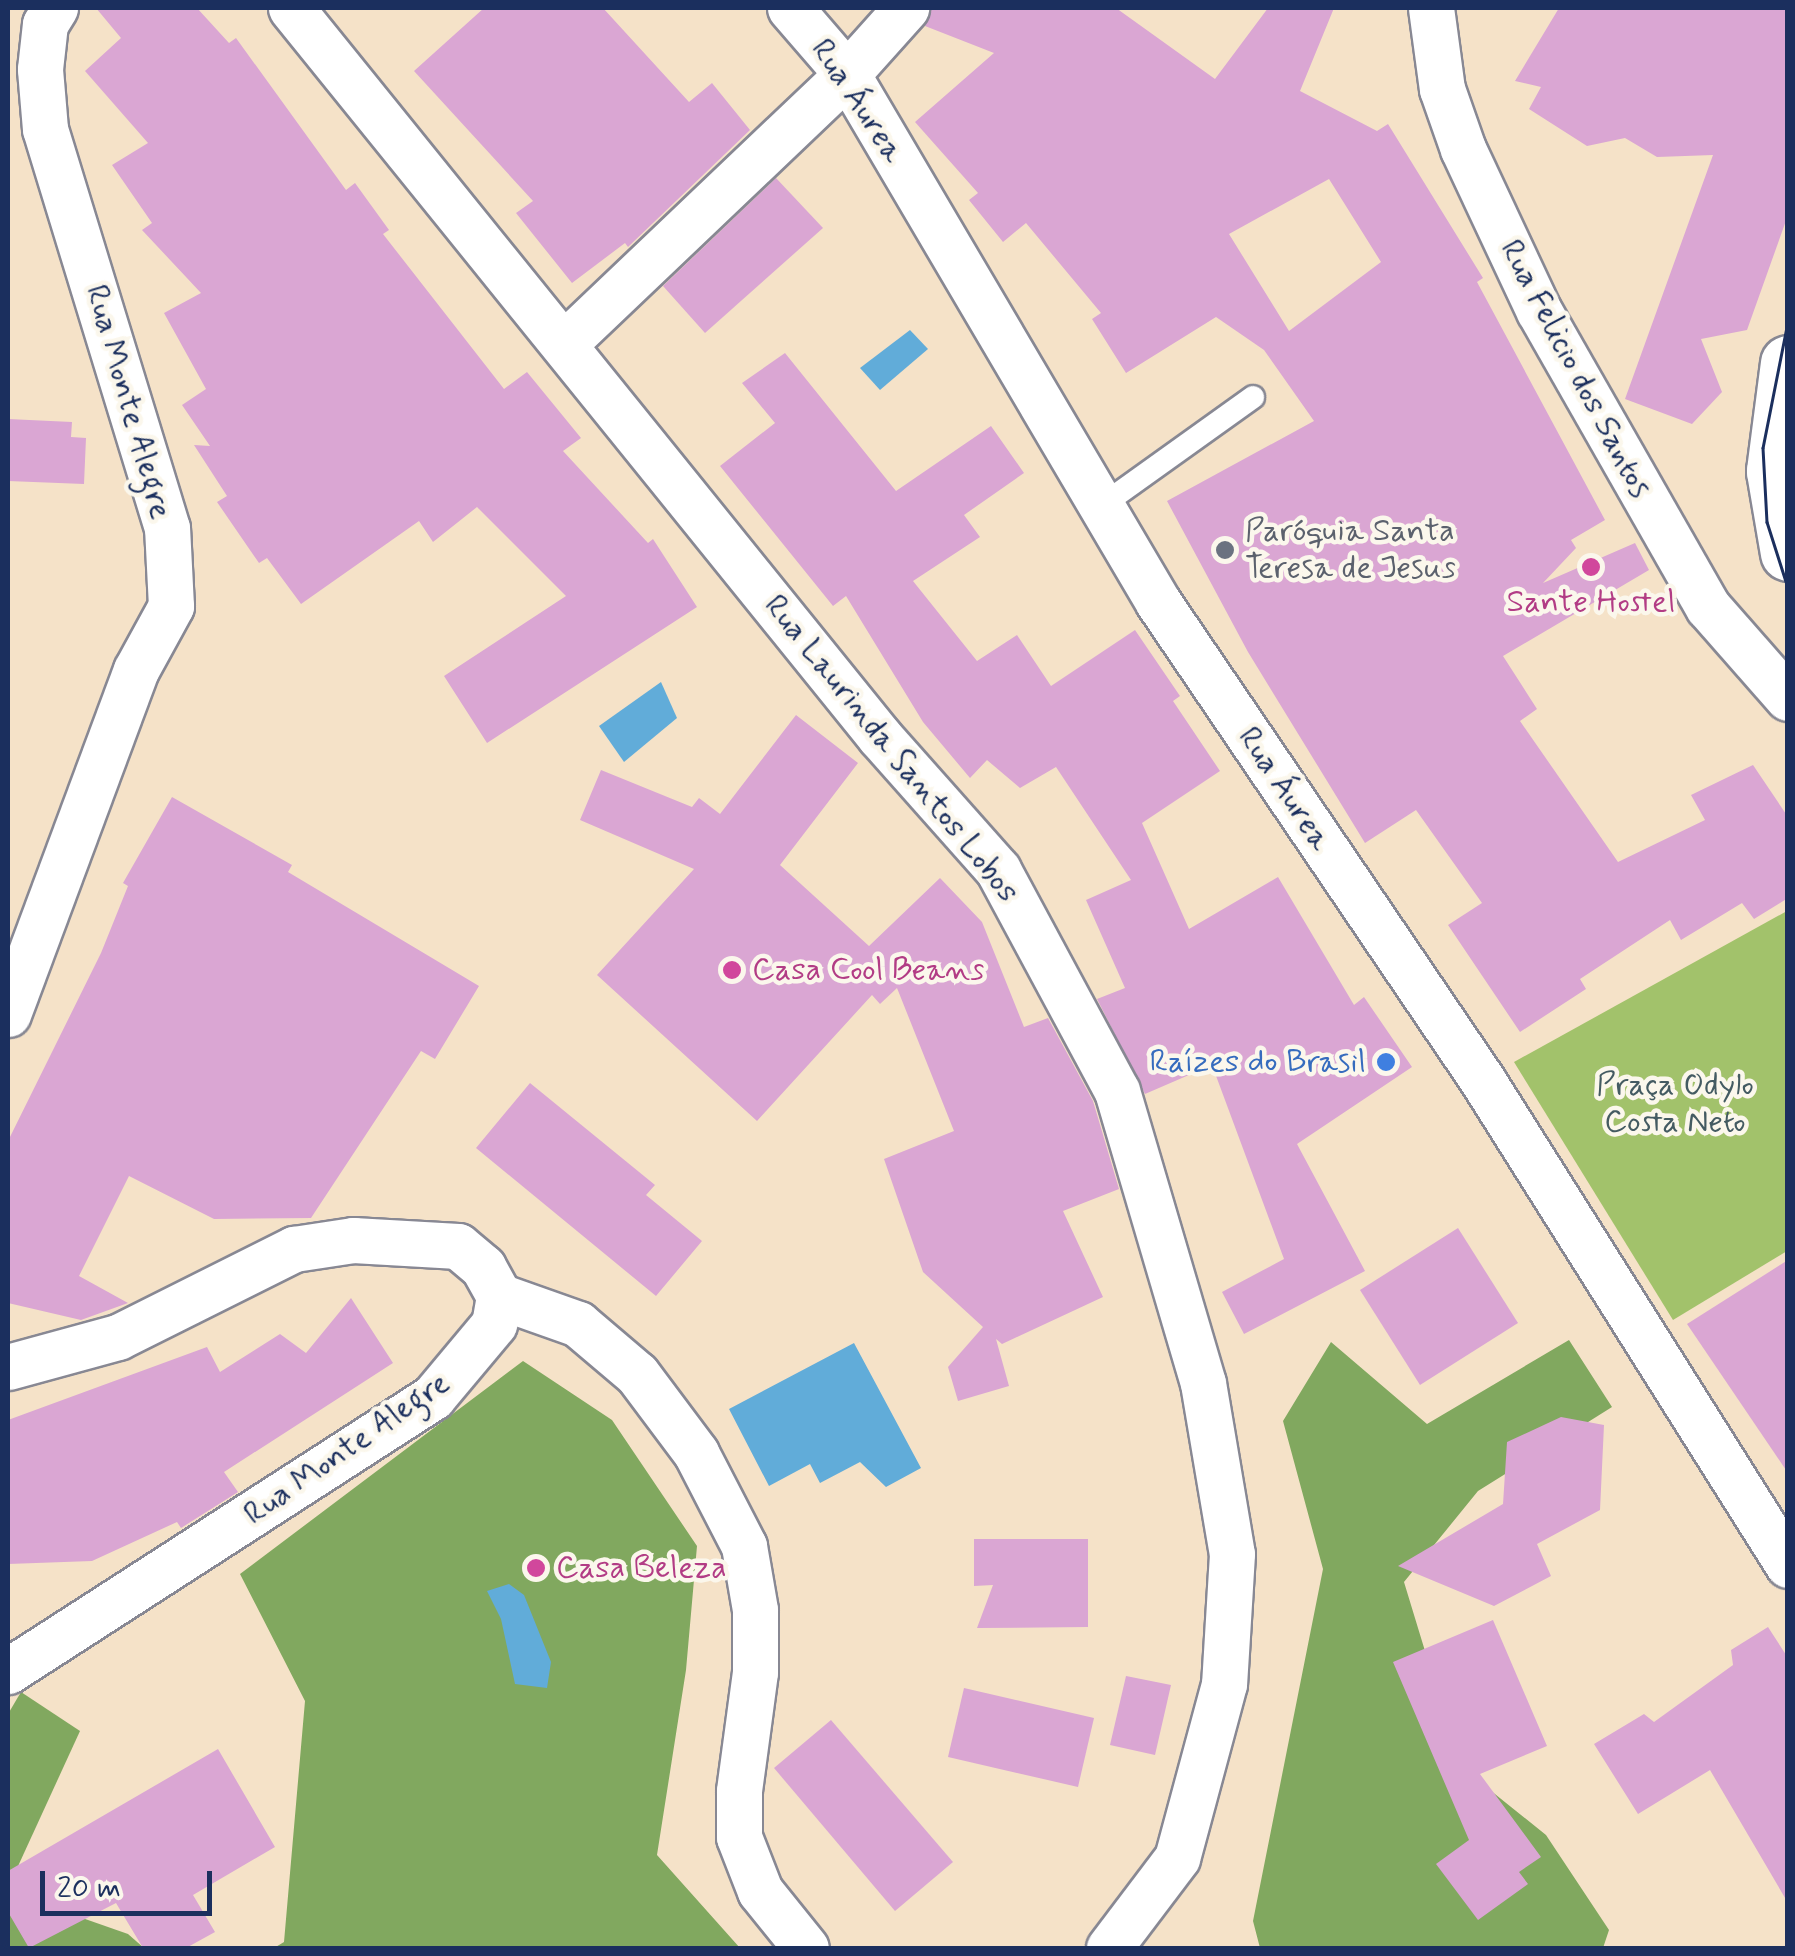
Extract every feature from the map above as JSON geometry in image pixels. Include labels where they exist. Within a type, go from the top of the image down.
[{"type":"street","name":"Rua Monte Alegre","points":[[8,1014],[136,670],[170,606],[167,528],[46,128],[40,69],[45,24],[55,8]]},
{"type":"street","name":"Rua Laurinda Santos Lobos","points":[[291,8],[566,342],[880,737],[998,870],[1117,1091],[1203,1383],[1232,1554],[1224,1684],[1178,1858],[1108,1948]]},
{"type":"street","name":"Rua Áurea","points":[[790,8],[847,74],[1158,602],[1483,1082],[1788,1565]]},
{"type":"street","points":[[566,342],[847,74],[906,8]]},
{"type":"street","name":"Rua Felicio dos Santos","points":[[1432,8],[1442,89],[1463,150],[1539,311],[1708,607],[1788,698]]},
{"type":"street","points":[[1788,363],[1774,470],[1788,554]]},
{"type":"street","points":[[8,1368],[118,1337],[294,1249],[354,1240],[458,1246],[483,1266],[500,1296],[578,1324],[637,1374],[696,1453],[744,1546],[755,1657],[739,1837],[760,1891],[806,1948]]},
{"type":"street","name":"Rua Monte Alegre","points":[[8,1670],[433,1397],[494,1324],[500,1296]]},
{"type":"lane","points":[[1102,506],[1252,396]]},
{"type":"green space","name":"Praça Odylo Costa Neto","points":[[1787,911],[1787,1251],[1673,1320],[1514,1062]]},
{"type":"green space","points":[[1569,1340],[1612,1407],[1478,1491],[1404,1582],[1460,1766],[1546,1835],[1609,1930],[1603,1948],[1260,1948],[1253,1921],[1323,1569],[1283,1421],[1331,1342],[1427,1424]]},
{"type":"green space","points":[[523,1361],[612,1420],[697,1546],[686,1670],[657,1855],[740,1948],[274,1948],[284,1942],[305,1701],[240,1574]]},
{"type":"green space","points":[[21,1692],[80,1731],[8,1888],[8,1714]]},
{"type":"green space","points":[[8,1892],[128,1934],[144,1948],[8,1948]]},
{"type":"water","points":[[910,330],[928,349],[880,390],[860,368]]},
{"type":"water","points":[[661,682],[677,718],[624,762],[599,726]]},
{"type":"water","points":[[854,1343],[921,1468],[886,1487],[860,1462],[820,1483],[810,1464],[769,1486],[729,1409]]},
{"type":"water","points":[[509,1584],[524,1595],[551,1662],[547,1688],[515,1684],[501,1619],[487,1591]]},
{"type":"building","points":[[96,8],[197,8],[229,43],[236,38],[346,190],[355,183],[389,230],[383,234],[504,389],[527,372],[581,438],[563,451],[648,543],[653,539],[697,607],[487,743],[444,676],[566,596],[477,507],[433,542],[419,521],[301,604],[267,558],[259,563],[217,502],[227,496],[194,445],[210,446],[182,405],[206,389],[164,313],[201,293],[142,230],[152,223],[112,165],[148,143],[85,71],[121,38]]},
{"type":"building","points":[[484,8],[603,8],[689,102],[712,83],[750,130],[628,247],[625,243],[572,283],[516,213],[533,201],[414,71]]},
{"type":"building","points":[[932,8],[1116,8],[1215,79],[1268,8],[1334,8],[1300,91],[1377,131],[1388,124],[1483,278],[1477,282],[1605,520],[1571,540],[1576,548],[1543,583],[1635,543],[1649,570],[1503,656],[1537,709],[1520,721],[1618,862],[1705,820],[1691,795],[1753,765],[1788,817],[1788,898],[1754,919],[1742,903],[1681,940],[1670,920],[1580,979],[1586,989],[1520,1032],[1448,925],[1482,903],[1416,810],[1365,843],[1248,652],[1167,501],[1314,421],[1264,350],[1216,317],[1126,373],[1092,319],[1101,313],[1026,223],[1003,242],[969,200],[978,193],[915,122],[994,53],[925,26]],"holes":[[[1329,179],[1381,262],[1289,331],[1229,234]]]},
{"type":"building","points":[[1559,8],[1788,8],[1788,215],[1747,330],[1701,339],[1722,392],[1692,424],[1625,399],[1713,155],[1657,157],[1625,138],[1587,146],[1529,109],[1541,87],[1515,81]]},
{"type":"building","points":[[776,178],[823,228],[705,333],[663,286]]},
{"type":"building","points":[[785,353],[896,491],[991,426],[1024,473],[964,515],[980,537],[913,581],[977,661],[1017,635],[1051,686],[1135,630],[1180,696],[1173,701],[1220,771],[1142,823],[1189,929],[1278,877],[1354,1005],[1364,997],[1412,1067],[1297,1144],[1365,1271],[1244,1334],[1222,1292],[1284,1259],[1212,1065],[1145,1094],[1097,999],[1125,988],[1086,900],[1131,880],[1056,767],[1020,788],[987,760],[970,778],[923,722],[846,596],[833,606],[720,466],[775,423],[742,383]]},
{"type":"building","points":[[8,419],[72,422],[71,437],[86,438],[84,484],[8,481]]},
{"type":"building","points":[[796,715],[858,763],[780,865],[869,946],[940,878],[982,922],[1024,1027],[1048,1018],[1093,1101],[1119,1189],[1063,1211],[1103,1297],[1002,1344],[996,1339],[1009,1386],[958,1401],[948,1367],[983,1327],[923,1272],[884,1159],[954,1131],[897,988],[880,1004],[872,995],[757,1121],[597,975],[694,869],[580,820],[601,770],[692,807],[699,798],[720,814]]},
{"type":"building","points":[[172,797],[292,865],[288,872],[479,986],[435,1059],[421,1051],[311,1218],[214,1219],[129,1176],[79,1276],[128,1303],[81,1320],[8,1303],[8,1141],[101,953],[128,886],[123,883]]},
{"type":"building","points":[[530,1083],[655,1185],[646,1195],[702,1241],[656,1296],[476,1148]]},
{"type":"building","points":[[1458,1228],[1518,1323],[1420,1385],[1360,1290]]},
{"type":"building","points":[[1788,1260],[1788,1473],[1687,1324]]},
{"type":"building","points":[[351,1298],[393,1363],[224,1472],[238,1492],[181,1528],[177,1522],[92,1561],[8,1564],[8,1420],[207,1347],[220,1372],[280,1334],[306,1353]]},
{"type":"building","points":[[1561,1417],[1604,1425],[1600,1510],[1537,1544],[1551,1576],[1494,1606],[1398,1566],[1503,1504],[1507,1442]]},
{"type":"building","points":[[974,1539],[1088,1539],[1088,1627],[977,1628],[993,1585],[974,1586]]},
{"type":"building","points":[[1493,1620],[1547,1746],[1480,1774],[1541,1857],[1519,1872],[1528,1884],[1478,1920],[1436,1864],[1469,1840],[1393,1662]]},
{"type":"building","points":[[1768,1627],[1788,1658],[1788,1903],[1710,1770],[1638,1814],[1594,1744],[1644,1714],[1654,1722],[1733,1665],[1731,1650]]},
{"type":"building","points":[[1126,1676],[1171,1685],[1155,1755],[1110,1745]]},
{"type":"building","points":[[964,1688],[1094,1718],[1078,1787],[948,1757]]},
{"type":"building","points":[[831,1720],[953,1862],[895,1911],[774,1768]]},
{"type":"building","points":[[218,1749],[275,1847],[193,1895],[215,1932],[186,1948],[143,1948],[116,1903],[29,1948],[8,1912],[8,1871]]},
{"type":"tram line","points":[[1788,322],[1763,448],[1767,522],[1788,588]]},
{"type":"tram line","points":[[1788,424],[1788,488]]},
{"type":"place","name":"Paróquia Santa Teresa de Jesus","points":[[1225,550]]},
{"type":"place","name":"Sante Hostel","points":[[1591,567]]},
{"type":"place","name":"Casa Cool Beans","points":[[732,970]]},
{"type":"place","name":"Raízes do Brasil","points":[[1386,1062]]},
{"type":"place","name":"Casa Beleza","points":[[536,1568]]}]
